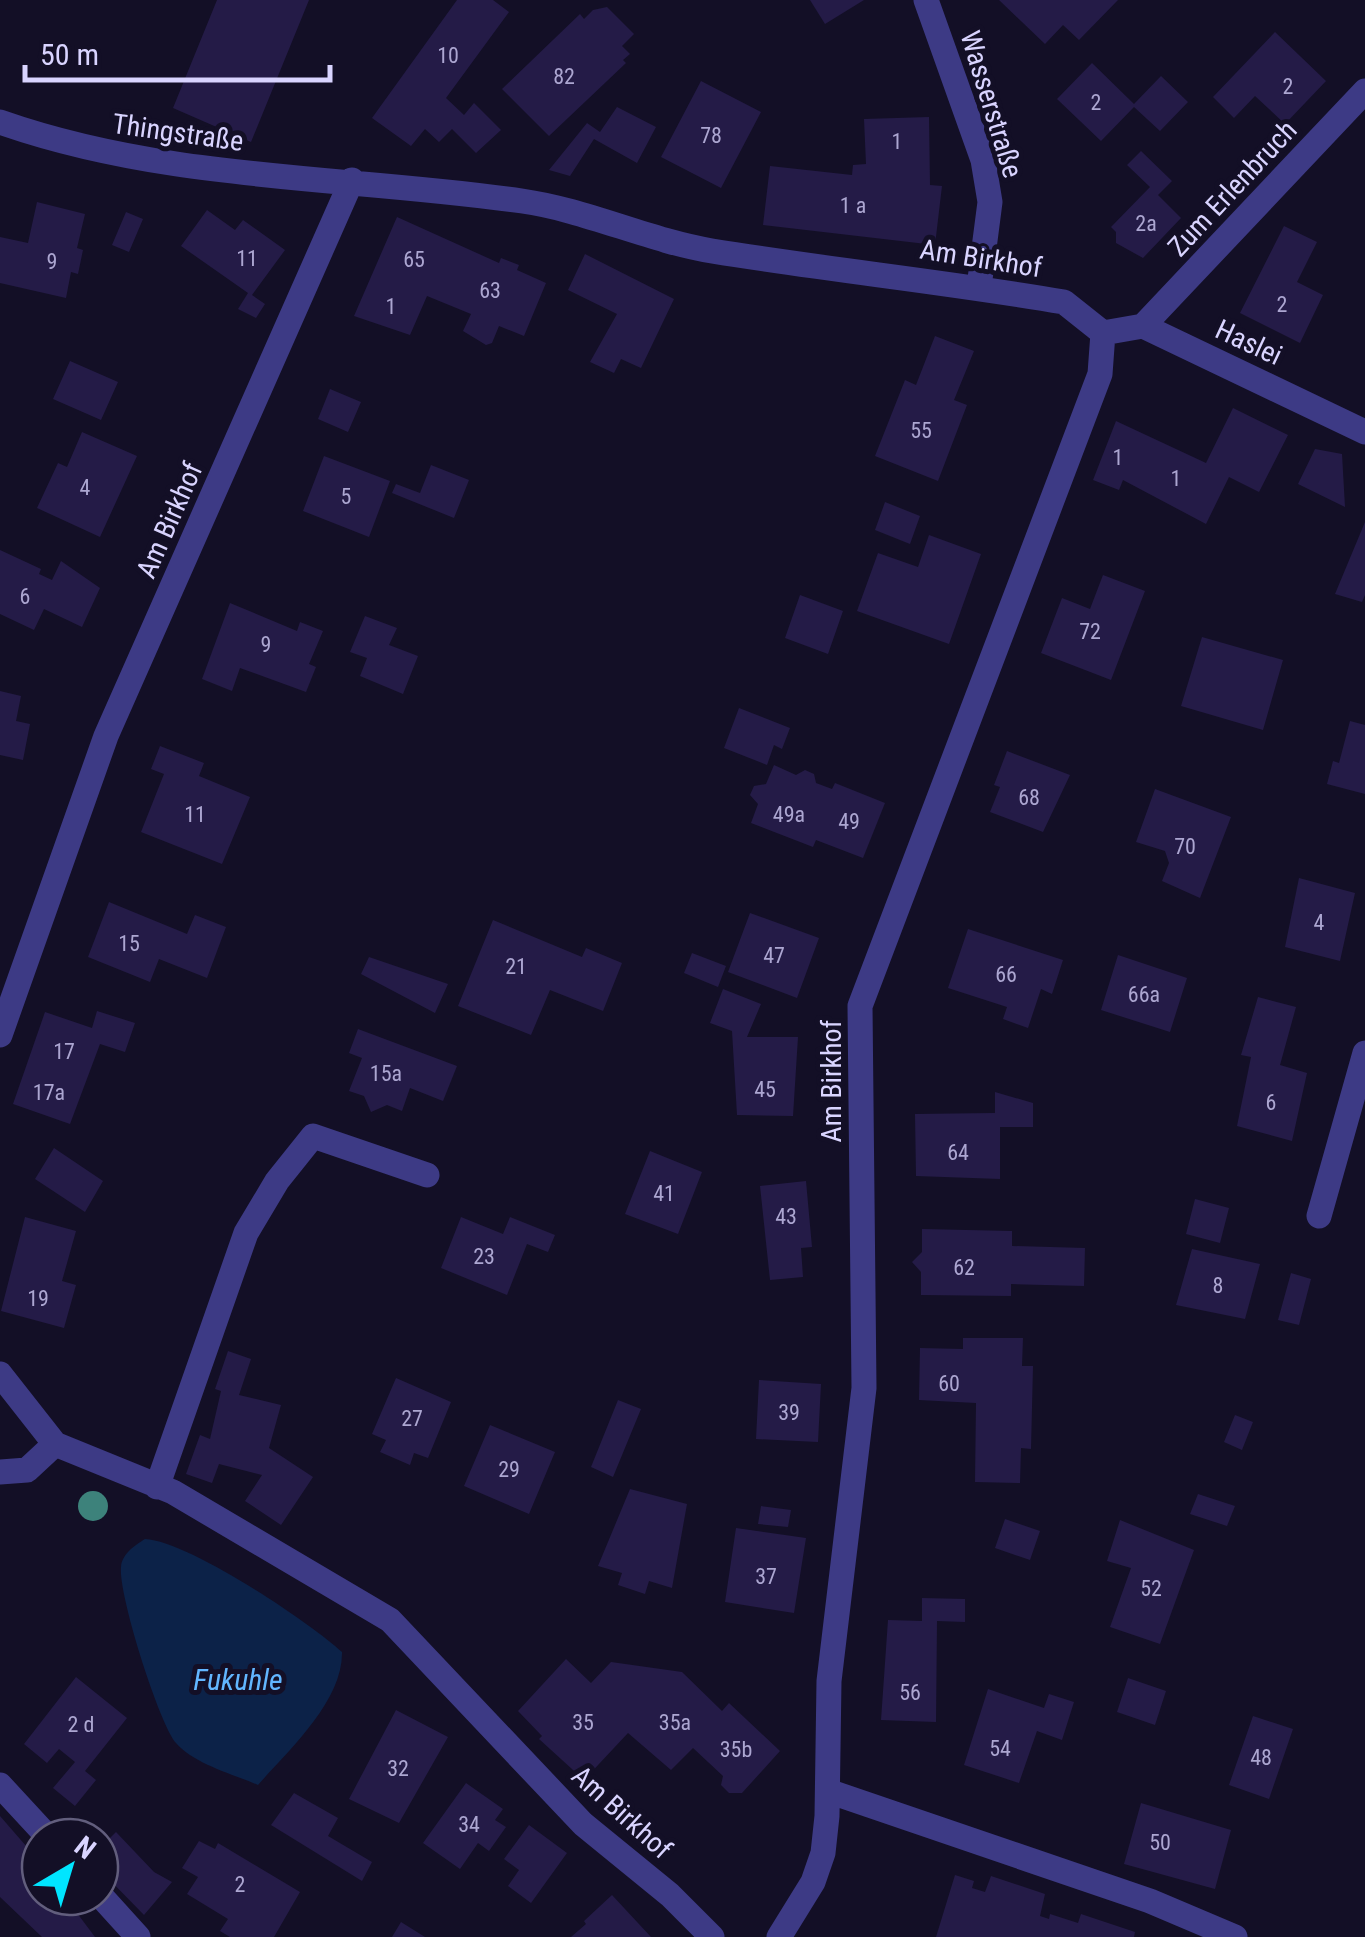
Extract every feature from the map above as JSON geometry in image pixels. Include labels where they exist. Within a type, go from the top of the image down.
[{"type":"street","name":"Wasserstraße","points":[[926,0],[983,160],[990,202],[979,287]]},
{"type":"street","name":"Zum Erlenbruch","points":[[1143,326],[1365,91]]},
{"type":"street","name":"Thingstraße","points":[[0,122],[56,142],[189,169],[352,180]]},
{"type":"street","name":"Am Birkhof","points":[[0,1036],[106,736],[352,180],[527,202],[708,250],[1064,302],[1102,333],[1100,374],[860,1006],[864,1388],[829,1680],[823,1853],[813,1882],[779,1937]]},
{"type":"street","points":[[1102,333],[1143,326]]},
{"type":"street","name":"Haslei","points":[[1143,326],[1365,432]]},
{"type":"street","points":[[1319,1216],[1365,1054]]},
{"type":"street","points":[[157,1487],[246,1233],[277,1181],[314,1136],[427,1175]]},
{"type":"street","name":"Am Birkhof","points":[[0,1374],[55,1444],[173,1492],[390,1620],[583,1824],[670,1895],[712,1937]]},
{"type":"street","points":[[0,1472],[27,1470],[55,1444]]},
{"type":"street","points":[[0,1785],[30,1817]]},
{"type":"street","points":[[828,1791],[1150,1901],[1235,1937]]},
{"type":"street","points":[[120,1917],[138,1937]]},
{"type":"water","name":"Fukuhle","points":[[145,1539],[164,1543],[217,1567],[276,1603],[342,1652],[334,1689],[324,1706],[258,1785],[193,1757],[169,1731],[141,1658],[122,1581],[124,1558]]},
{"type":"building","points":[[217,0],[309,0],[251,142],[173,108]]},
{"type":"building","points":[[457,0],[493,0],[509,12],[446,98],[464,115],[474,103],[501,130],[476,153],[452,129],[439,142],[425,129],[411,146],[372,118]]},
{"type":"building","points":[[810,0],[864,0],[825,24]]},
{"type":"building","points":[[999,0],[1118,0],[1079,40],[1063,25],[1045,44]]},
{"type":"building","points":[[607,7],[634,34],[622,46],[630,54],[623,60],[626,63],[549,136],[502,89],[580,14],[584,19],[593,10]]},
{"type":"building","points":[[1275,32],[1326,81],[1285,124],[1255,96],[1234,118],[1213,97]]},
{"type":"building","points":[[1092,63],[1134,104],[1161,76],[1188,102],[1160,131],[1134,107],[1101,141],[1057,99]]},
{"type":"building","points":[[701,81],[761,112],[721,188],[661,157]]},
{"type":"building","points":[[617,107],[656,127],[637,163],[594,139],[570,176],[549,170],[587,123],[600,132]]},
{"type":"building","points":[[929,117],[930,185],[942,186],[935,245],[763,225],[770,166],[852,175],[853,165],[866,164],[864,119]]},
{"type":"building","points":[[1141,151],[1172,181],[1158,195],[1181,218],[1143,258],[1116,243],[1116,232],[1111,227],[1150,187],[1127,165]]},
{"type":"building","points":[[37,202],[85,214],[77,248],[83,250],[78,274],[71,272],[66,298],[0,283],[0,237],[28,243]]},
{"type":"building","points":[[207,210],[235,230],[243,220],[285,250],[252,295],[265,304],[256,318],[238,309],[248,293],[181,246]]},
{"type":"building","points":[[126,212],[143,219],[129,252],[112,245]]},
{"type":"building","points":[[397,217],[499,263],[501,258],[519,265],[517,270],[546,283],[524,336],[499,326],[492,343],[486,345],[463,331],[471,314],[427,296],[410,335],[354,316]]},
{"type":"building","points":[[1284,226],[1317,242],[1297,282],[1323,295],[1300,343],[1240,313]]},
{"type":"building","points":[[585,254],[674,299],[641,368],[621,359],[614,373],[590,362],[617,314],[568,290]]},
{"type":"building","points":[[935,336],[974,351],[954,400],[967,405],[938,481],[875,456],[905,380],[916,385]]},
{"type":"building","points":[[70,361],[118,382],[101,420],[53,399]]},
{"type":"building","points":[[330,389],[361,402],[348,432],[318,419]]},
{"type":"building","points":[[1233,408],[1288,435],[1259,492],[1229,477],[1206,524],[1123,480],[1119,490],[1093,480],[1116,421],[1206,463]]},
{"type":"building","points":[[82,432],[137,456],[100,537],[37,508],[58,463],[67,467]]},
{"type":"building","points":[[1315,449],[1342,454],[1345,507],[1298,484]]},
{"type":"building","points":[[324,456],[390,481],[369,537],[303,511]]},
{"type":"building","points":[[431,465],[469,480],[454,518],[392,493],[396,484],[420,493]]},
{"type":"building","points":[[885,502],[920,516],[910,544],[875,530]]},
{"type":"building","points":[[1365,522],[1365,595],[1362,602],[1335,594]]},
{"type":"building","points":[[929,535],[981,554],[949,644],[857,611],[878,553],[918,567]]},
{"type":"building","points":[[0,550],[41,569],[39,574],[52,580],[61,561],[100,588],[82,627],[44,609],[34,630],[0,614]]},
{"type":"building","points":[[1103,575],[1145,591],[1111,680],[1041,653],[1062,598],[1090,609]]},
{"type":"building","points":[[800,595],[843,611],[828,654],[785,638]]},
{"type":"building","points":[[230,603],[297,631],[300,622],[323,631],[309,664],[316,667],[306,692],[240,668],[232,691],[202,679]]},
{"type":"building","points":[[365,616],[397,628],[389,645],[418,656],[403,694],[360,676],[367,658],[350,652]]},
{"type":"building","points":[[1202,637],[1283,660],[1263,730],[1181,706]]},
{"type":"building","points":[[0,691],[21,696],[16,721],[30,724],[23,760],[0,755]]},
{"type":"building","points":[[739,708],[790,728],[782,749],[774,745],[767,765],[724,748]]},
{"type":"building","points":[[1350,721],[1365,725],[1365,794],[1327,784],[1333,761],[1339,763]]},
{"type":"building","points":[[160,746],[204,763],[199,776],[250,797],[222,864],[141,832],[164,774],[151,769]]},
{"type":"building","points":[[1007,751],[1070,775],[1043,832],[990,812],[1000,787],[994,785]]},
{"type":"building","points":[[774,765],[796,775],[805,770],[814,774],[816,783],[832,789],[835,783],[885,803],[863,858],[816,840],[813,847],[751,823],[758,804],[750,795],[754,786],[766,784]]},
{"type":"building","points":[[1155,789],[1231,817],[1200,898],[1162,881],[1169,863],[1165,851],[1136,842]]},
{"type":"building","points":[[1299,878],[1355,893],[1340,961],[1285,947]]},
{"type":"building","points":[[109,902],[187,934],[195,915],[226,927],[207,978],[159,959],[150,982],[88,957]]},
{"type":"building","points":[[750,913],[819,938],[797,998],[728,972]]},
{"type":"building","points":[[493,920],[582,957],[586,948],[622,963],[603,1011],[550,990],[531,1035],[458,1006]]},
{"type":"building","points":[[968,929],[1063,960],[1052,994],[1041,989],[1028,1028],[1003,1019],[1007,1007],[948,988]]},
{"type":"building","points":[[692,953],[726,966],[718,987],[684,973]]},
{"type":"building","points":[[1118,955],[1187,978],[1170,1032],[1101,1010]]},
{"type":"building","points":[[369,957],[448,984],[435,1013],[361,974]]},
{"type":"building","points":[[723,989],[761,1004],[747,1037],[798,1037],[793,1116],[737,1115],[732,1031],[710,1023]]},
{"type":"building","points":[[1258,997],[1296,1007],[1280,1065],[1307,1073],[1292,1141],[1237,1126],[1251,1057],[1241,1055]]},
{"type":"building","points":[[97,1011],[135,1023],[125,1052],[100,1044],[70,1124],[13,1104],[45,1012],[92,1028]]},
{"type":"building","points":[[358,1029],[457,1066],[443,1101],[410,1088],[402,1111],[387,1105],[371,1112],[364,1096],[349,1091],[362,1058],[349,1053]]},
{"type":"building","points":[[995,1092],[1033,1103],[1033,1127],[1000,1127],[1000,1179],[916,1176],[915,1114],[995,1113]]},
{"type":"building","points":[[54,1148],[103,1181],[85,1212],[35,1179]]},
{"type":"building","points":[[650,1151],[702,1172],[678,1234],[625,1214]]},
{"type":"building","points":[[806,1181],[812,1247],[801,1248],[803,1277],[770,1280],[760,1186]]},
{"type":"building","points":[[1195,1199],[1229,1208],[1220,1243],[1186,1234]]},
{"type":"building","points":[[25,1217],[76,1231],[62,1281],[76,1285],[64,1328],[1,1311]]},
{"type":"building","points":[[461,1217],[503,1234],[510,1217],[555,1235],[548,1252],[527,1244],[507,1295],[441,1268]]},
{"type":"building","points":[[922,1229],[1012,1231],[1012,1246],[1085,1248],[1084,1286],[1011,1284],[1011,1296],[921,1295],[921,1272],[912,1262],[922,1252]]},
{"type":"building","points":[[1192,1249],[1260,1264],[1245,1319],[1176,1305]]},
{"type":"building","points":[[1291,1273],[1311,1279],[1299,1325],[1278,1320]]},
{"type":"building","points":[[963,1338],[1023,1338],[1022,1366],[1033,1366],[1031,1449],[1021,1448],[1020,1483],[975,1482],[976,1403],[919,1400],[920,1348],[963,1349]]},
{"type":"building","points":[[228,1351],[251,1359],[239,1395],[281,1405],[269,1448],[313,1477],[281,1525],[245,1501],[262,1475],[219,1464],[212,1483],[186,1474],[200,1435],[210,1439],[221,1391],[215,1389]]},
{"type":"building","points":[[396,1378],[451,1402],[428,1458],[414,1453],[410,1465],[380,1452],[386,1440],[372,1434]]},
{"type":"building","points":[[759,1380],[821,1384],[818,1442],[756,1439]]},
{"type":"building","points":[[618,1400],[641,1409],[613,1477],[591,1467]]},
{"type":"building","points":[[1235,1415],[1253,1422],[1242,1450],[1224,1442]]},
{"type":"building","points":[[490,1425],[555,1452],[529,1514],[464,1486]]},
{"type":"building","points":[[630,1489],[687,1504],[672,1588],[649,1581],[645,1594],[618,1585],[622,1573],[598,1566]]},
{"type":"building","points":[[1198,1494],[1235,1506],[1227,1526],[1190,1514]]},
{"type":"building","points":[[761,1506],[791,1510],[788,1527],[758,1524]]},
{"type":"building","points":[[1005,1519],[1040,1531],[1030,1560],[995,1548]]},
{"type":"building","points":[[1120,1520],[1194,1550],[1160,1644],[1110,1627],[1131,1568],[1107,1561]]},
{"type":"building","points":[[736,1528],[806,1538],[794,1613],[725,1602]]},
{"type":"building","points":[[922,1598],[965,1599],[965,1622],[937,1621],[936,1722],[881,1720],[888,1620],[922,1621]]},
{"type":"building","points":[[566,1659],[591,1683],[611,1662],[682,1672],[722,1711],[729,1703],[780,1751],[742,1793],[729,1793],[721,1785],[723,1776],[693,1748],[671,1770],[628,1733],[584,1780],[539,1739],[542,1736],[518,1711]]},
{"type":"building","points":[[76,1677],[127,1718],[85,1771],[96,1780],[75,1806],[53,1788],[75,1762],[59,1749],[47,1763],[24,1744]]},
{"type":"building","points":[[1128,1678],[1166,1691],[1155,1725],[1117,1712]]},
{"type":"building","points":[[988,1689],[1044,1708],[1049,1694],[1074,1702],[1062,1740],[1037,1731],[1019,1783],[964,1765]]},
{"type":"building","points":[[396,1710],[448,1737],[399,1823],[349,1799]]},
{"type":"building","points":[[1253,1716],[1293,1729],[1269,1799],[1229,1785]]},
{"type":"building","points":[[466,1783],[503,1809],[495,1820],[506,1827],[489,1851],[478,1843],[460,1869],[423,1843]]},
{"type":"building","points":[[294,1793],[338,1818],[328,1836],[372,1862],[362,1881],[271,1825]]},
{"type":"building","points":[[1141,1803],[1231,1830],[1215,1889],[1124,1864]]},
{"type":"building","points":[[0,1816],[20,1839],[20,1916],[0,1897]]},
{"type":"building","points":[[529,1825],[567,1853],[531,1903],[508,1886],[519,1870],[504,1859]]},
{"type":"building","points":[[120,1836],[154,1872],[172,1882],[144,1915],[120,1890]]},
{"type":"building","points":[[199,1841],[215,1849],[218,1843],[300,1892],[274,1937],[230,1937],[220,1931],[228,1919],[187,1894],[198,1877],[182,1868]]},
{"type":"building","points":[[955,1875],[974,1881],[972,1888],[985,1892],[991,1876],[1045,1894],[1040,1916],[1049,1919],[1050,1914],[1078,1923],[1081,1914],[1135,1932],[1134,1937],[936,1937]]},
{"type":"building","points":[[612,1895],[651,1937],[571,1937],[586,1924],[584,1921]]},
{"type":"building","points":[[21,1917],[80,1917],[95,1937],[42,1937]]},
{"type":"building","points":[[401,1922],[425,1937],[392,1937]]}]
